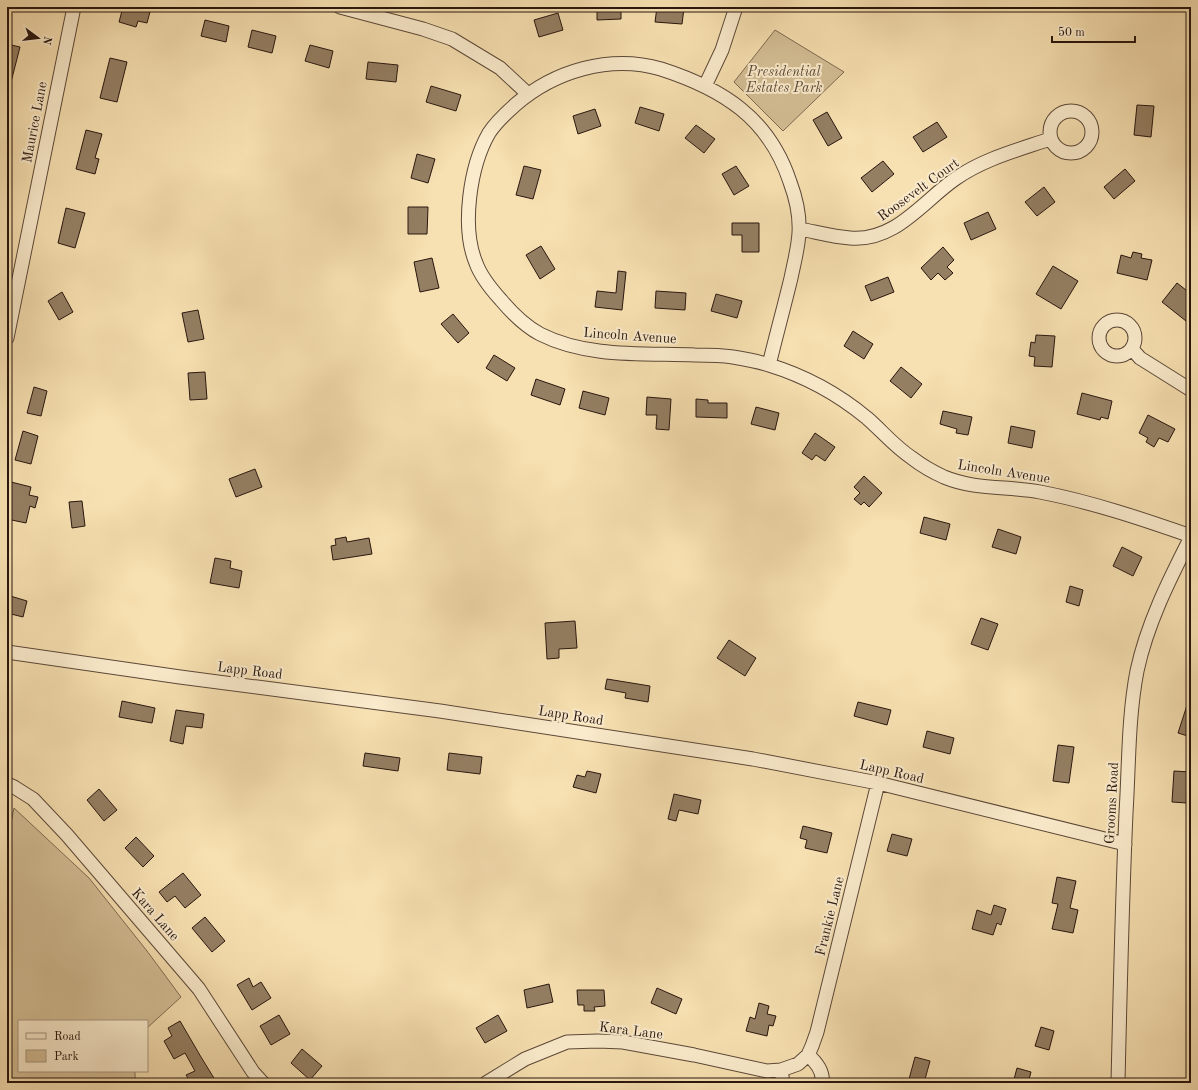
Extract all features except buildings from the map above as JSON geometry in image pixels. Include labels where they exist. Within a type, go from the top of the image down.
[{"type":"street","name":"Maurice Lane","points":[[7,338],[74,7]]},
{"type":"street","points":[[340,7],[423,29],[452,39],[500,68],[528,94]]},
{"type":"street","points":[[706,86],[722,50],[736,7]]},
{"type":"street","name":"Lincoln Avenue","points":[[768,365],[796,257],[800,229],[795,197],[786,170],[777,151],[763,130],[747,114],[724,96],[706,86],[659,69],[637,64],[614,63],[584,68],[562,75],[528,94],[501,117],[490,132],[481,150],[472,180],[468,211],[470,242],[475,261],[483,278],[512,312],[539,334],[572,346],[615,352],[730,356],[768,365],[797,375],[827,389],[851,405],[910,457],[943,476],[982,487],[1037,492],[1084,502],[1131,515],[1191,536]]},
{"type":"street","name":"Roosevelt Court","points":[[800,229],[851,238],[869,238],[883,234],[896,228],[956,178],[985,162],[1050,139]]},
{"type":"street","points":[[1132,349],[1140,358],[1191,390]]},
{"type":"street","name":"Grooms Road","points":[[1118,1083],[1125,844],[1131,707],[1138,670],[1152,620],[1167,584],[1191,536]]},
{"type":"street","name":"Lapp Road","points":[[7,652],[180,672],[753,759],[878,784],[1125,844]]},
{"type":"street","name":"Kara Lane","points":[[7,784],[33,799],[67,835],[199,989],[253,1072],[263,1083]]},
{"type":"street","name":"Frankie Lane","points":[[808,1055],[817,1032],[878,784]]},
{"type":"street","name":"Kara Lane","points":[[486,1083],[525,1059],[567,1042],[623,1042],[694,1055],[767,1071],[781,1070],[798,1064],[808,1055]]},
{"type":"street","points":[[808,1055],[815,1061],[819,1068],[822,1074],[822,1083]]},
{"type":"street","points":[[781,1070],[784,1083]]},
{"type":"green space","name":"Presidential Estates Park","points":[[775,30],[844,72],[783,131],[734,82]]},
{"type":"green space","points":[[14,808],[89,878],[147,951],[181,997],[148,1027],[148,1020],[18,1020],[18,1072],[135,1072],[135,1077],[139,1083],[7,1083],[7,843]]}]
